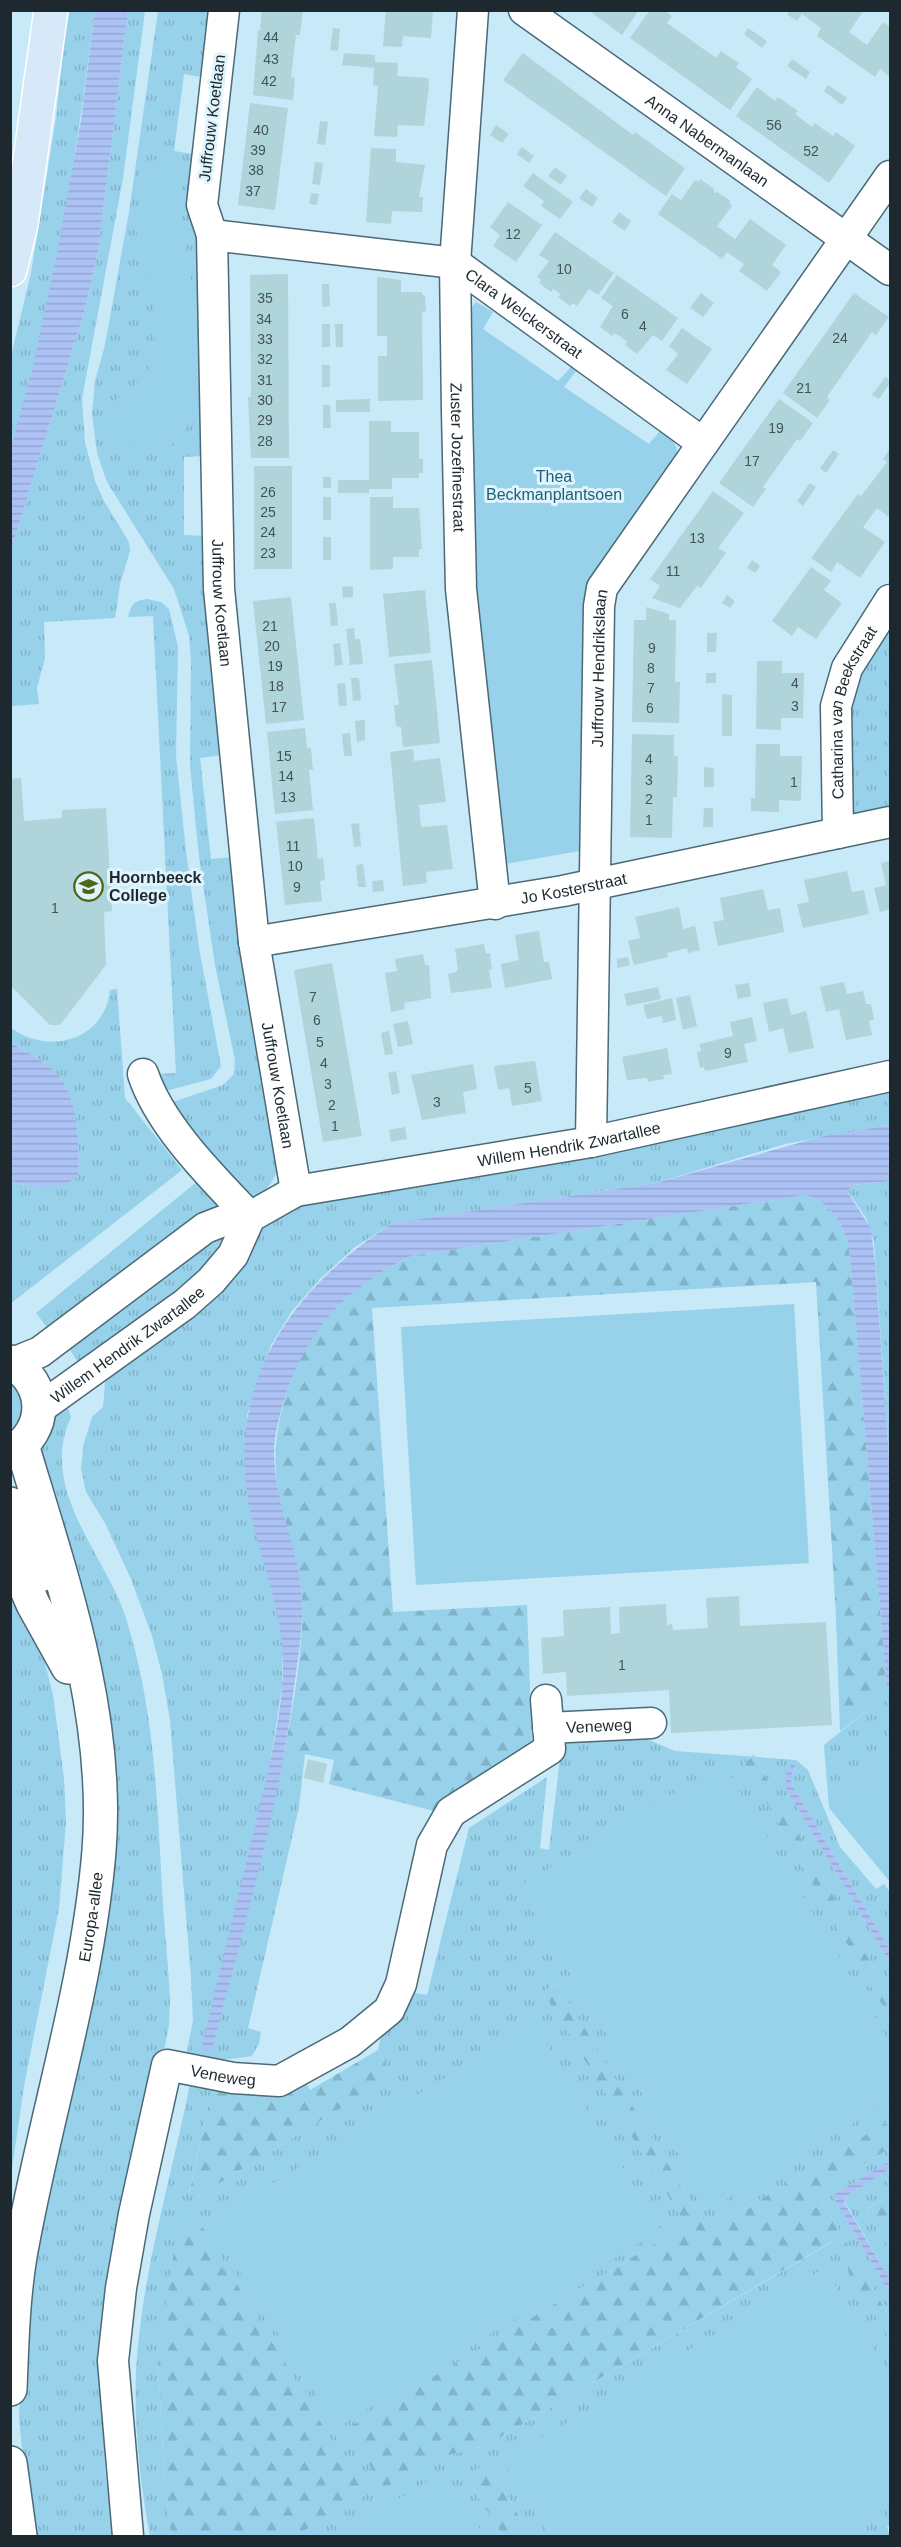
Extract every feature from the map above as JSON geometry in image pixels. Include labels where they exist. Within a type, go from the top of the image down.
[{"type":"main road","points":[[10,270],[21,224],[51,10]]},
{"type":"main road","points":[[12,1363],[26,1373],[35,1387],[40,1408],[35,1429],[16,1449]]},
{"type":"main road","name":"Europa-allee","points":[[10,2389],[12,2339],[22,2242],[84,1961],[99,1851],[95,1741],[82,1662],[16,1449]]},
{"type":"main road","name":"Europa-allee","points":[[10,1504],[35,1556],[68,1667],[81,1748],[83,1848],[69,1963],[10,2239]]},
{"type":"main road","points":[[10,1552],[33,1604],[68,1667]]},
{"type":"main road","points":[[10,2463],[20,2536]]},
{"type":"street","name":"Juffrouw Koetlaan","points":[[224,10],[202,205],[212,235],[219,589],[254,942],[296,1191]]},
{"type":"street","name":"Zuster Jozefinestraat","points":[[472,10],[455,263],[461,589],[495,904]]},
{"type":"street","name":"Anna Nabermanlaan","points":[[524,10],[891,270]]},
{"type":"street","name":"Juffrouw Hendrikslaan","points":[[591,1142],[593,885],[599,606],[602,588],[891,176]]},
{"type":"street","name":"Clara Welckerstraat","points":[[212,235],[455,263],[703,443]]},
{"type":"street","name":"Catharina van Beekstraat","points":[[838,833],[836,706],[847,668],[891,600]]},
{"type":"street","name":"Jo Kosterstraat","points":[[254,942],[495,904],[891,822]]},
{"type":"street","points":[[143,1074],[155,1102],[202,1168],[250,1217]]},
{"type":"street","name":"Willem Hendrik Zwartallee","points":[[12,1363],[40,1352],[205,1227],[223,1221],[250,1217],[296,1191],[591,1142],[891,1076]]},
{"type":"street","name":"Willem Hendrik Zwartallee","points":[[40,1408],[185,1304],[211,1281],[233,1255],[250,1217]]},
{"type":"street","name":"Veneweg","points":[[128,2536],[114,2361],[121,2288],[134,2214],[167,2065],[233,2078],[279,2081],[350,2042],[389,2010],[401,1984],[432,1845],[452,1812],[549,1749],[547,1714],[651,1723]]},
{"type":"green space","points":[[67,11],[95,11],[62,230],[40,340],[11,447],[11,356],[31,273],[56,118]]},
{"type":"green space","points":[[128,11],[145,11],[123,178],[82,399],[85,442],[95,481],[104,501],[129,542],[130,551],[120,584],[115,618],[44,622],[45,658],[37,688],[39,704],[11,706],[11,550],[85,309],[98,252]]},
{"type":"green space","points":[[158,11],[216,11],[207,78],[184,74],[174,151],[198,155],[203,247],[205,456],[184,457],[184,535],[206,536],[223,755],[200,758],[211,859],[234,857],[278,1166],[269,1186],[252,1199],[244,1196],[170,1103],[223,1085],[234,1074],[235,1060],[215,965],[199,857],[190,766],[189,636],[174,589],[107,482],[97,453],[92,414],[95,381],[105,345],[129,212]]},
{"type":"green space","points":[[167,166],[178,171],[178,224],[189,260],[193,295],[193,406],[187,427],[176,442],[167,447],[124,445],[109,427],[106,411],[147,371],[154,352],[154,315],[137,243],[137,229],[140,207],[147,186],[159,170]]},
{"type":"green space","name":"Thea Beckmanplantsoen","points":[[476,302],[493,312],[483,329],[558,381],[571,367],[576,371],[564,387],[649,444],[660,431],[669,437],[677,451],[677,462],[601,569],[585,850],[499,865],[466,489],[469,310]]},
{"type":"green space","points":[[147,599],[161,602],[169,609],[178,647],[176,756],[199,948],[221,1066],[211,1079],[161,1092],[157,1074],[176,1073],[153,616],[128,617],[134,604]]},
{"type":"green space","points":[[890,614],[890,812],[857,819],[849,815],[848,691]]},
{"type":"green space","points":[[117,989],[125,1098],[182,1170],[10,1304],[11,1180],[37,1187],[62,1184],[78,1176],[79,1149],[73,1105],[62,1080],[48,1066],[11,1042],[10,1027],[25,1036],[41,1041],[72,1038],[86,1032],[97,1021],[106,1007],[110,990]]},
{"type":"green space","points":[[890,1092],[890,1125],[785,1144],[656,1183],[393,1223],[355,1247],[321,1278],[292,1311],[271,1345],[247,1415],[283,1637],[282,1687],[270,1764],[212,2050],[285,1750],[305,1754],[299,1807],[248,2028],[261,2032],[259,2044],[252,2056],[215,2061],[186,2056],[193,2020],[191,1978],[170,1720],[162,1674],[152,1636],[131,1579],[106,1525],[86,1492],[81,1468],[84,1443],[92,1417],[103,1407],[106,1372],[274,1217],[292,1205],[699,1135]]},
{"type":"green space","points":[[199,1180],[219,1207],[52,1334],[36,1313]]},
{"type":"green space","points":[[890,1181],[890,1470],[874,1242],[866,1218],[847,1190],[854,1185]]},
{"type":"green space","points":[[805,1195],[814,1198],[828,1208],[838,1220],[849,1245],[887,1690],[870,1708],[840,1731],[836,1616],[816,1282],[372,1308],[393,1612],[527,1605],[532,1746],[434,1811],[329,1784],[334,1760],[285,1750],[300,1656],[302,1601],[296,1559],[278,1490],[276,1445],[286,1397],[304,1350],[316,1330],[338,1303],[357,1287],[411,1256]]},
{"type":"green space","points":[[226,1233],[224,1256],[83,1368],[64,1342],[156,1275]]},
{"type":"green space","points":[[794,1304],[809,1563],[416,1585],[401,1327]]},
{"type":"green space","points":[[10,1383],[16,1389],[22,1402],[22,1415],[10,1434]]},
{"type":"green space","points":[[67,1405],[71,1417],[63,1443],[62,1469],[68,1494],[77,1519],[125,1615],[135,1649],[148,1717],[156,1785],[170,1998],[169,2025],[103,2370],[105,2470],[114,2536],[30,2536],[19,2417],[25,2308],[107,1898],[40,1462],[44,1429],[52,1417]]},
{"type":"green space","points":[[11,1568],[43,1655],[53,1695],[64,1779],[66,1822],[59,1908],[24,2086],[11,2175]]},
{"type":"green space","points":[[890,1686],[890,1756],[829,1808],[824,1745],[870,1708]]},
{"type":"green space","points":[[637,1735],[675,1751],[752,1757],[744,1764],[890,2019],[890,2120],[709,2231],[556,1983],[544,1992],[686,2225],[349,2428],[383,2487],[449,2455],[489,2444],[832,2242],[890,2340],[890,2525],[887,2527],[890,2536],[531,2536],[487,2463],[466,2477],[503,2536],[295,2536],[365,2495],[158,2363],[164,2471],[171,2536],[150,2536],[143,2496],[137,2434],[136,2372],[139,2336],[150,2264],[190,2084],[213,2085],[189,2193],[197,2197],[393,2076],[378,2050],[382,2032],[408,1992],[427,1995],[469,1828],[547,1777],[540,1848],[549,1850],[562,1742],[571,1738]]},
{"type":"green space","points":[[754,1755],[890,1997],[890,2019],[744,1764]]},
{"type":"green space","points":[[890,1756],[890,1882],[829,1808]]},
{"type":"green space","points":[[755,1757],[796,1760],[808,1770],[840,1847],[876,1889],[884,1884],[890,1892],[890,1950],[792,1785],[791,1776],[796,1766],[794,1764],[786,1789],[890,1963],[890,1997]]},
{"type":"green space","points":[[723,1763],[890,2042],[890,2101],[711,2209],[518,1887]]},
{"type":"green space","points":[[557,1983],[709,2231],[890,2120],[890,2148],[818,2193],[890,2318],[890,2340],[831,2242],[489,2444],[449,2455],[383,2488],[348,2428],[686,2225],[543,1992]]},
{"type":"green space","points":[[534,2023],[661,2230],[337,2428],[209,2222]]},
{"type":"green space","points":[[378,2050],[393,2076],[197,2197],[189,2194],[213,2085],[302,2075],[310,2090]]},
{"type":"green space","points":[[890,2148],[890,2163],[836,2193],[835,2200],[890,2294],[890,2318],[818,2193]]},
{"type":"green space","points":[[890,2163],[890,2194],[866,2210],[890,2250],[890,2280],[845,2202],[848,2195],[888,2170]]},
{"type":"green space","points":[[890,2194],[890,2250],[866,2210]]},
{"type":"green space","points":[[195,2215],[365,2495],[295,2536],[171,2536],[164,2471],[158,2363],[177,2230]]},
{"type":"green space","points":[[825,2268],[890,2376],[890,2507],[841,2536],[549,2536],[503,2461]]},
{"type":"green space","points":[[487,2463],[531,2536],[503,2536],[466,2477]]},
{"type":"green space","points":[[445,2471],[484,2536],[336,2536]]},
{"type":"shaded area","points":[[95,11],[128,11],[98,252],[85,309],[11,550],[11,447],[33,366],[57,254],[81,120]]},
{"type":"shaded area","points":[[10,1042],[53,1070],[62,1080],[68,1092],[76,1120],[79,1149],[78,1176],[71,1181],[54,1186],[36,1187],[11,1180]]},
{"type":"shaded area","points":[[890,1125],[890,1181],[854,1185],[847,1191],[871,1229],[875,1263],[890,1471],[890,1686],[887,1690],[849,1245],[838,1220],[822,1203],[805,1195],[411,1256],[384,1270],[361,1286],[341,1303],[324,1323],[309,1344],[286,1394],[274,1446],[278,1490],[300,1579],[302,1601],[300,1644],[288,1733],[259,1870],[212,2050],[204,2051],[202,2046],[269,1766],[282,1688],[282,1641],[279,1620],[251,1515],[245,1468],[247,1425],[256,1384],[272,1346],[295,1311],[323,1279],[356,1250],[393,1223],[656,1183],[820,1137]]},
{"type":"shaded area","points":[[792,1764],[796,1765],[791,1776],[792,1785],[890,1950],[890,1963],[786,1789],[786,1773]]},
{"type":"shaded area","points":[[887,2163],[890,2165],[888,2170],[848,2195],[844,2202],[890,2280],[890,2294],[835,2200],[836,2193]]},
{"type":"building","points":[[262,10],[303,10],[300,35],[296,35],[291,77],[295,78],[293,100],[253,95],[258,30],[260,31]]},
{"type":"building","points":[[386,10],[433,10],[431,38],[403,36],[402,47],[383,46]]},
{"type":"building","points":[[588,10],[639,10],[622,35]]},
{"type":"building","points":[[650,10],[664,10],[672,16],[667,23],[716,58],[721,51],[739,63],[736,67],[752,79],[730,110],[630,38]]},
{"type":"building","points":[[790,10],[864,10],[849,32],[867,45],[883,22],[890,27],[890,77],[880,69],[875,77],[817,36],[821,28],[802,14],[797,21],[787,14]]},
{"type":"building","points":[[333,28],[340,29],[338,51],[330,50]]},
{"type":"building","points":[[748,28],[767,41],[762,48],[744,34]]},
{"type":"building","points":[[344,53],[375,55],[375,62],[398,63],[397,76],[428,78],[424,126],[398,125],[397,137],[374,136],[378,86],[373,85],[374,68],[342,65]]},
{"type":"building","points":[[523,53],[633,135],[635,132],[685,168],[666,196],[503,80]]},
{"type":"building","points":[[792,59],[810,72],[806,79],[787,66]]},
{"type":"building","points":[[828,85],[847,98],[842,105],[824,91]]},
{"type":"building","points":[[757,87],[775,101],[778,97],[798,111],[795,114],[812,127],[815,123],[833,136],[836,132],[855,146],[829,183],[736,116]]},
{"type":"building","points":[[250,103],[288,108],[275,210],[238,205]]},
{"type":"building","points":[[320,121],[328,122],[325,145],[317,144]]},
{"type":"building","points":[[496,125],[509,134],[502,143],[490,135]]},
{"type":"building","points":[[522,147],[534,156],[529,163],[517,154]]},
{"type":"building","points":[[371,148],[396,149],[396,162],[425,165],[419,197],[423,197],[422,212],[392,211],[391,224],[366,222]]},
{"type":"building","points":[[315,162],[323,163],[320,185],[312,184]]},
{"type":"building","points":[[555,167],[567,176],[561,185],[548,176]]},
{"type":"building","points":[[533,173],[573,202],[560,219],[541,206],[544,201],[523,186]]},
{"type":"building","points":[[700,179],[714,189],[714,193],[717,192],[731,201],[729,203],[732,206],[717,226],[735,239],[750,219],[786,245],[772,265],[781,272],[767,291],[739,271],[744,264],[727,252],[722,259],[658,214],[672,194],[681,200],[695,180],[699,182]]},
{"type":"building","points":[[586,189],[598,198],[592,207],[579,198]]},
{"type":"building","points":[[311,193],[319,194],[317,205],[309,204]]},
{"type":"building","points":[[508,202],[542,225],[516,262],[493,246],[500,235],[490,227]]},
{"type":"building","points":[[619,212],[631,221],[625,231],[612,222]]},
{"type":"building","points":[[555,232],[614,273],[598,295],[589,289],[577,306],[573,303],[570,306],[558,297],[561,294],[553,289],[551,292],[539,283],[541,280],[537,277],[549,261],[539,255]]},
{"type":"building","points":[[288,274],[289,458],[251,458],[248,397],[251,397],[250,275]]},
{"type":"building","points":[[617,275],[678,318],[662,341],[653,335],[637,354],[625,345],[627,342],[621,337],[614,333],[612,336],[600,327],[613,306],[601,298]]},
{"type":"building","points":[[377,277],[401,280],[401,292],[422,292],[422,295],[425,295],[426,311],[422,312],[423,400],[378,401],[378,356],[387,356],[387,336],[377,336]]},
{"type":"building","points":[[322,284],[329,284],[330,306],[322,307]]},
{"type":"building","points":[[701,293],[714,303],[703,317],[690,308]]},
{"type":"building","points":[[854,293],[889,317],[876,335],[872,332],[827,397],[830,400],[817,418],[783,393]]},
{"type":"building","points":[[322,324],[330,324],[330,347],[322,347]]},
{"type":"building","points":[[335,324],[343,324],[343,347],[336,347]]},
{"type":"building","points":[[682,328],[712,349],[687,384],[666,370],[678,354],[669,346]]},
{"type":"building","points":[[322,365],[330,365],[330,387],[322,387]]},
{"type":"building","points":[[886,376],[890,383],[879,399],[872,395]]},
{"type":"building","points":[[370,399],[370,412],[336,412],[336,400]]},
{"type":"building","points":[[779,399],[813,423],[800,441],[797,439],[763,487],[766,489],[753,507],[719,483]]},
{"type":"building","points":[[323,405],[330,405],[331,428],[323,428]]},
{"type":"building","points":[[369,421],[391,421],[391,432],[419,432],[419,459],[423,459],[423,473],[419,473],[419,478],[392,478],[392,489],[369,489],[369,493],[338,493],[338,480],[369,480]]},
{"type":"building","points":[[890,448],[890,518],[877,508],[863,527],[885,542],[860,578],[837,562],[831,572],[811,558],[858,494],[861,496],[887,462],[883,459]]},
{"type":"building","points":[[833,450],[839,454],[826,473],[820,468]]},
{"type":"building","points":[[254,466],[292,466],[292,569],[254,569]]},
{"type":"building","points":[[323,477],[331,477],[331,488],[323,488]]},
{"type":"building","points":[[810,483],[816,487],[803,506],[797,501]]},
{"type":"building","points":[[713,491],[744,513],[718,548],[726,553],[701,588],[697,586],[680,608],[652,598],[660,586],[650,579]]},
{"type":"building","points":[[323,497],[331,497],[331,520],[323,520]]},
{"type":"building","points":[[370,497],[393,497],[393,508],[419,508],[422,549],[419,549],[419,557],[393,557],[393,569],[370,570]]},
{"type":"building","points":[[323,537],[331,537],[331,560],[323,560]]},
{"type":"building","points":[[752,560],[760,566],[755,573],[747,568]]},
{"type":"building","points":[[811,567],[831,581],[824,590],[842,603],[816,639],[798,627],[792,636],[772,621]]},
{"type":"building","points":[[353,586],[353,597],[343,598],[342,587]]},
{"type":"building","points":[[425,590],[431,653],[389,657],[383,594]]},
{"type":"building","points":[[727,595],[735,601],[730,608],[722,603]]},
{"type":"building","points":[[291,597],[304,720],[266,724],[253,601]]},
{"type":"building","points":[[329,603],[336,603],[338,625],[331,626]]},
{"type":"building","points":[[646,607],[669,614],[669,620],[676,620],[675,682],[680,682],[679,723],[632,722],[634,620],[646,620]]},
{"type":"building","points":[[354,628],[355,639],[360,639],[363,664],[350,665],[346,629]]},
{"type":"building","points":[[707,633],[717,633],[716,652],[707,652]]},
{"type":"building","points":[[340,643],[343,665],[335,666],[333,644]]},
{"type":"building","points":[[432,660],[440,743],[403,747],[401,727],[396,726],[394,705],[399,705],[394,664]]},
{"type":"building","points":[[757,661],[782,661],[782,673],[804,673],[803,718],[781,718],[781,730],[756,729]]},
{"type":"building","points":[[706,673],[716,673],[716,683],[706,683]]},
{"type":"building","points":[[351,678],[359,678],[361,700],[353,701]]},
{"type":"building","points":[[345,683],[347,706],[339,706],[337,684]]},
{"type":"building","points":[[722,694],[732,695],[732,736],[722,736]]},
{"type":"building","points":[[365,720],[365,740],[357,742],[355,721]]},
{"type":"building","points":[[305,728],[307,748],[311,748],[313,770],[309,770],[313,810],[275,814],[267,732]]},
{"type":"building","points":[[350,733],[352,756],[344,756],[342,734]]},
{"type":"building","points":[[632,734],[674,735],[674,756],[678,756],[677,797],[673,797],[672,838],[630,837]]},
{"type":"building","points":[[756,744],[780,744],[780,756],[802,756],[801,801],[779,800],[779,812],[751,811],[751,798],[755,798]]},
{"type":"building","points":[[413,749],[414,761],[440,758],[446,802],[419,805],[421,827],[447,825],[453,869],[426,872],[427,883],[403,886],[390,752]]},
{"type":"building","points":[[704,767],[714,768],[714,787],[704,787]]},
{"type":"building","points":[[21,778],[24,821],[62,818],[62,810],[106,808],[112,911],[104,912],[106,965],[60,1025],[50,1025],[10,985],[10,779]]},
{"type":"building","points":[[704,808],[713,808],[713,827],[703,827]]},
{"type":"building","points":[[314,818],[318,859],[323,858],[325,880],[320,881],[322,901],[285,905],[276,822]]},
{"type":"building","points":[[359,823],[361,846],[354,847],[351,824]]},
{"type":"building","points":[[890,861],[890,909],[880,912],[874,888],[886,885],[881,863]]},
{"type":"building","points":[[363,864],[366,887],[358,887],[356,865]]},
{"type":"building","points":[[847,871],[852,892],[864,890],[869,914],[803,928],[797,904],[809,902],[804,880]]},
{"type":"building","points":[[383,880],[384,891],[373,892],[372,881]]},
{"type":"building","points":[[763,889],[768,910],[780,908],[784,932],[718,946],[713,922],[724,920],[720,898]]},
{"type":"building","points":[[679,907],[683,929],[695,926],[700,950],[688,953],[687,948],[667,953],[668,957],[634,965],[628,941],[640,938],[635,917]]},
{"type":"building","points":[[539,931],[544,962],[549,962],[552,979],[505,988],[501,964],[519,960],[515,935]]},
{"type":"building","points":[[484,944],[486,954],[490,953],[492,969],[489,970],[492,988],[451,993],[448,974],[458,969],[455,949]]},
{"type":"building","points":[[423,954],[425,965],[429,965],[431,998],[404,1003],[405,1009],[391,1012],[385,973],[397,971],[395,959]]},
{"type":"building","points":[[628,957],[630,965],[617,968],[617,959]]},
{"type":"building","points":[[332,963],[362,1136],[323,1142],[294,970]]},
{"type":"building","points":[[844,982],[847,994],[863,991],[866,1004],[871,1004],[874,1020],[869,1021],[872,1035],[846,1040],[839,1009],[826,1012],[820,987]]},
{"type":"building","points":[[749,983],[751,996],[738,999],[735,985]]},
{"type":"building","points":[[658,987],[661,999],[627,1006],[624,994]]},
{"type":"building","points":[[690,995],[697,1026],[683,1030],[676,998]]},
{"type":"building","points":[[672,998],[676,1020],[663,1023],[662,1016],[647,1019],[643,1005]]},
{"type":"building","points":[[787,998],[791,1015],[806,1011],[814,1048],[789,1053],[783,1028],[769,1032],[763,1003]]},
{"type":"building","points":[[752,1017],[757,1041],[744,1044],[748,1062],[705,1071],[704,1067],[700,1068],[697,1052],[701,1051],[699,1044],[733,1036],[730,1022]]},
{"type":"building","points":[[408,1021],[413,1044],[398,1047],[393,1024]]},
{"type":"building","points":[[389,1031],[393,1054],[385,1055],[381,1033]]},
{"type":"building","points":[[667,1048],[672,1074],[663,1075],[664,1079],[648,1082],[647,1078],[627,1080],[622,1057]]},
{"type":"building","points":[[535,1061],[542,1101],[512,1106],[509,1088],[498,1090],[494,1066]]},
{"type":"building","points":[[473,1064],[477,1089],[463,1092],[466,1113],[422,1120],[411,1075]]},
{"type":"building","points":[[396,1071],[400,1093],[392,1095],[388,1073]]},
{"type":"building","points":[[405,1127],[407,1139],[391,1142],[389,1130]]},
{"type":"building","points":[[739,1596],[740,1626],[826,1622],[832,1725],[671,1733],[669,1690],[567,1696],[566,1672],[543,1674],[541,1638],[564,1636],[563,1610],[610,1607],[611,1634],[620,1633],[619,1607],[666,1604],[667,1625],[672,1624],[673,1630],[708,1628],[706,1598]]},
{"type":"building","points":[[308,1759],[327,1764],[323,1783],[304,1778]]},
{"type":"place","name":"Hoornbeeck College","points":[[88,886]]}]
